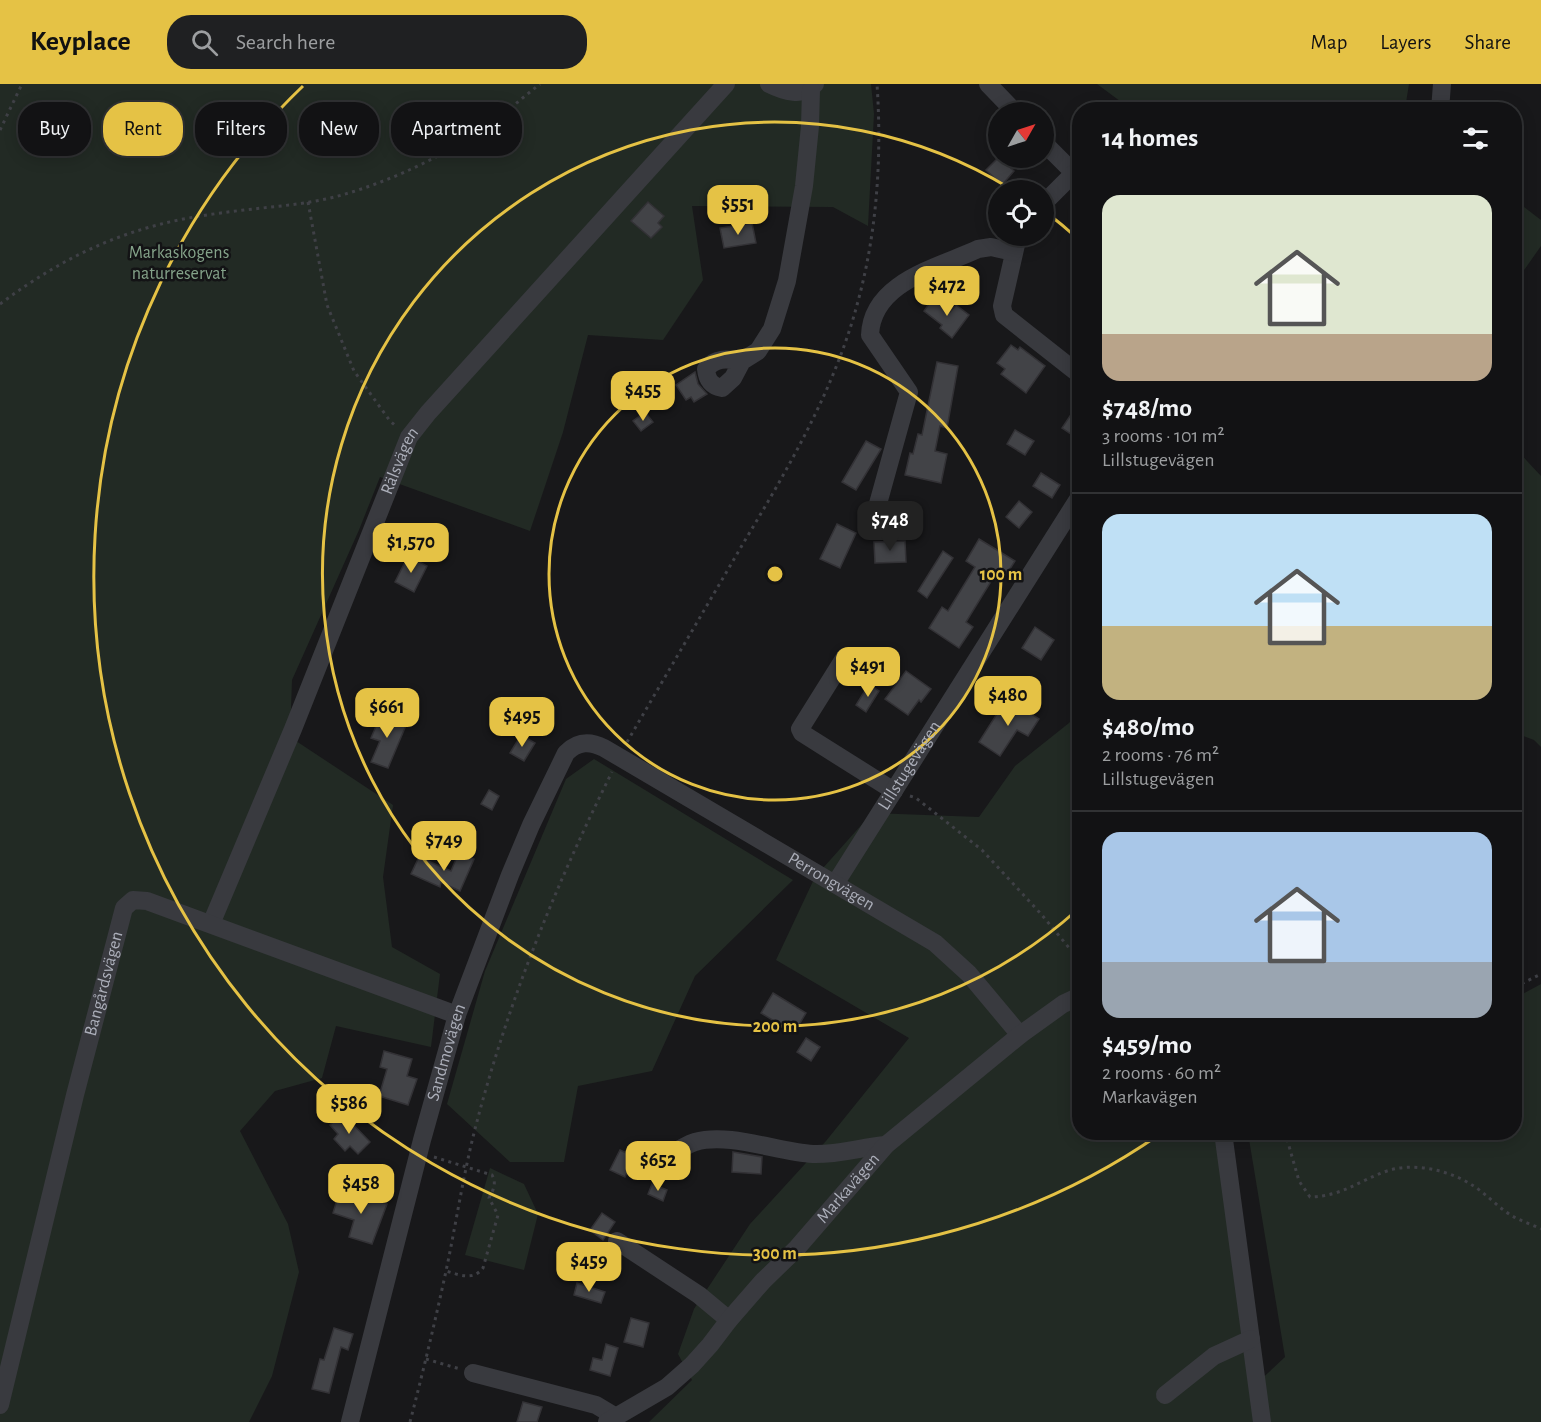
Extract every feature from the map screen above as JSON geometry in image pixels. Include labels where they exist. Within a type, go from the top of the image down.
[{"type":"street","name":"Rälsvägen","points":[[211,924],[293,729],[409,437],[428,413],[726,84]]},
{"type":"street","points":[[742,361],[758,351],[772,329],[787,281],[804,186],[810,126],[813,87],[798,93],[779,89],[769,84]]},
{"type":"street","points":[[987,84],[1005,102]]},
{"type":"street","points":[[1441,102],[1442,84]]},
{"type":"street","points":[[1054,153],[1072,171]]},
{"type":"street","points":[[1054,195],[1072,180]]},
{"type":"street","points":[[876,511],[909,392],[870,335],[870,324],[882,300],[898,285],[978,249],[1003,246]]},
{"type":"street","points":[[1015,246],[1002,306],[1004,315],[1072,369]]},
{"type":"street","name":"Lillstugevägen","points":[[835,884],[1072,509]]},
{"type":"street","points":[[845,657],[800,729],[802,733],[894,791]]},
{"type":"street","name":"Sandmovägen","points":[[350,1422],[418,1156],[457,1015],[510,875],[566,753],[573,746],[594,743],[619,757]]},
{"type":"street","name":"Perrongvägen","points":[[619,757],[935,944],[952,957],[976,982],[1020,1035]]},
{"type":"street","name":"Bangårdsvägen","points":[[0,1405],[75,1095],[124,908],[133,900],[147,901],[457,1015]]},
{"type":"street","name":"Markavägen","points":[[611,1419],[667,1387],[692,1365],[763,1281],[797,1248],[886,1145],[1020,1035],[1072,1000]]},
{"type":"street","points":[[674,1152],[694,1142],[709,1140],[737,1141],[812,1154],[828,1154],[886,1145]]},
{"type":"street","points":[[1224,1140],[1262,1422]]},
{"type":"street","points":[[617,1240],[677,1280],[729,1320]]},
{"type":"street","points":[[1165,1395],[1214,1356],[1251,1339]]},
{"type":"street","points":[[473,1373],[596,1405],[611,1419]]},
{"type":"path","points":[[0,130],[22,84]]},
{"type":"path","points":[[0,304],[35,278],[107,240],[177,220],[308,202],[342,195],[408,170],[483,129],[540,84]]},
{"type":"path","points":[[410,1422],[446,1271],[475,1130],[524,971],[573,851],[619,757],[785,473],[835,370],[857,305],[873,234],[878,175],[877,84]]},
{"type":"path","points":[[308,202],[327,305],[354,371],[390,421],[409,437]]},
{"type":"path","points":[[894,791],[916,798],[982,850],[1072,951]]},
{"type":"path","points":[[1522,984],[1541,974]]},
{"type":"path","points":[[1288,1140],[1299,1181],[1310,1197],[1326,1196],[1345,1190],[1388,1171],[1406,1168],[1433,1169],[1470,1183],[1514,1217],[1541,1229]]},
{"type":"path","points":[[418,1156],[439,1157],[468,1166],[492,1175],[495,1181],[489,1198],[498,1215],[483,1268],[473,1276],[462,1276],[446,1271]]},
{"type":"path","points":[[426,1359],[473,1373]]},
{"type":"green space","name":"Markaskogens naturreservat","points":[[0,84],[871,84],[874,114],[868,226],[833,207],[692,206],[703,280],[663,340],[588,335],[563,432],[530,531],[380,477],[359,530],[292,680],[290,737],[393,805],[383,877],[392,947],[440,974],[431,1047],[336,1026],[322,1078],[275,1091],[240,1131],[288,1224],[299,1272],[272,1376],[249,1422],[0,1422]]},
{"type":"green space","points":[[1097,84],[1409,84],[1406,102],[1121,102]]},
{"type":"green space","points":[[1522,205],[1541,220],[1541,246],[1522,273]]},
{"type":"green space","points":[[1522,456],[1541,476],[1541,747],[1534,740],[1522,736]]},
{"type":"green space","points":[[1072,719],[1072,1140],[1221,1140],[1255,1385],[1285,1357],[1249,1140],[1522,1140],[1522,994],[1541,984],[1541,1422],[649,1422],[692,1380],[678,1354],[694,1309],[750,1224],[826,1141],[909,1038],[776,960],[815,877],[872,813],[979,817],[1015,766]]},
{"type":"green space","points":[[594,759],[793,880],[695,976],[652,1071],[578,1086],[564,1162],[510,1162],[447,1104],[485,971],[566,779]]},
{"type":"green space","points":[[490,1168],[524,1184],[538,1214],[524,1270],[465,1255]]},
{"type":"building","points":[[988,168],[1011,168],[1014,171],[1006,180],[997,180],[986,170]]},
{"type":"building","points":[[648,202],[664,216],[658,223],[662,227],[651,238],[631,221]]},
{"type":"building","points":[[752,223],[756,243],[724,248],[720,228]]},
{"type":"building","points":[[933,298],[950,312],[956,305],[969,315],[952,338],[940,328],[942,325],[924,311]]},
{"type":"building","points":[[1011,345],[1018,350],[1020,347],[1045,366],[1026,393],[1001,374],[1005,369],[997,363]]},
{"type":"building","points":[[937,362],[958,366],[947,428],[940,426],[935,451],[947,454],[941,483],[905,475],[910,453],[913,454],[918,434],[922,435]]},
{"type":"building","points":[[695,372],[698,384],[707,394],[694,402],[691,397],[686,400],[676,385]]},
{"type":"building","points":[[645,412],[653,422],[641,431],[633,421]]},
{"type":"building","points":[[1072,413],[1072,435],[1062,428]]},
{"type":"building","points":[[1015,430],[1034,441],[1025,455],[1007,444]]},
{"type":"building","points":[[866,441],[881,449],[856,490],[842,482]]},
{"type":"building","points":[[1041,473],[1060,485],[1052,498],[1033,486]]},
{"type":"building","points":[[1019,501],[1032,512],[1019,528],[1006,517]]},
{"type":"building","points":[[837,524],[856,533],[840,568],[820,559]]},
{"type":"building","points":[[979,539],[1015,561],[1001,583],[993,578],[966,622],[973,627],[959,648],[929,628],[942,607],[948,611],[975,567],[966,561]]},
{"type":"building","points":[[905,541],[906,562],[875,563],[874,542]]},
{"type":"building","points":[[943,551],[953,558],[927,598],[918,591]]},
{"type":"building","points":[[408,556],[427,566],[414,592],[395,582]]},
{"type":"building","points":[[1035,627],[1054,640],[1041,660],[1022,648]]},
{"type":"building","points":[[906,671],[931,689],[908,715],[885,699]]},
{"type":"building","points":[[869,684],[879,691],[866,712],[856,705]]},
{"type":"building","points":[[1007,698],[1039,719],[1028,736],[1017,730],[1000,756],[979,742]]},
{"type":"building","points":[[382,712],[407,723],[388,768],[371,762],[380,741],[371,738]]},
{"type":"building","points":[[521,735],[535,743],[524,761],[510,753]]},
{"type":"building","points":[[489,790],[499,796],[492,810],[481,804]]},
{"type":"building","points":[[459,852],[474,859],[460,891],[441,882],[440,887],[411,874],[419,857],[451,871]]},
{"type":"building","points":[[773,993],[806,1013],[794,1033],[761,1013]]},
{"type":"building","points":[[806,1038],[820,1047],[811,1061],[797,1052]]},
{"type":"building","points":[[384,1051],[412,1059],[407,1076],[417,1079],[408,1105],[379,1096],[387,1069],[380,1067]]},
{"type":"building","points":[[342,1113],[370,1142],[358,1154],[350,1146],[345,1151],[334,1139],[338,1134],[330,1125]]},
{"type":"building","points":[[620,1150],[635,1157],[625,1177],[610,1170]]},
{"type":"building","points":[[733,1152],[762,1157],[761,1174],[732,1172]]},
{"type":"building","points":[[652,1184],[667,1190],[663,1201],[648,1194]]},
{"type":"building","points":[[340,1190],[387,1204],[372,1244],[349,1237],[354,1220],[333,1213]]},
{"type":"building","points":[[602,1213],[615,1222],[603,1240],[590,1230]]},
{"type":"building","points":[[577,1283],[605,1292],[601,1303],[574,1295]]},
{"type":"building","points":[[631,1318],[649,1323],[643,1347],[624,1342]]},
{"type":"building","points":[[334,1328],[353,1334],[348,1350],[341,1347],[329,1393],[312,1389],[320,1359],[324,1360]]},
{"type":"building","points":[[606,1344],[618,1348],[610,1376],[590,1370],[593,1358],[602,1360]]},
{"type":"building","points":[[523,1402],[542,1407],[537,1422],[517,1422]]}]
